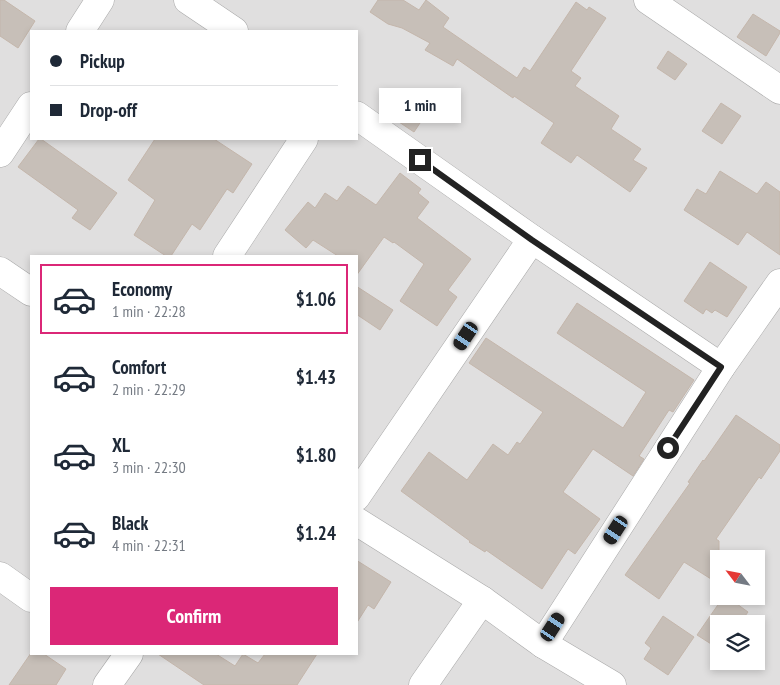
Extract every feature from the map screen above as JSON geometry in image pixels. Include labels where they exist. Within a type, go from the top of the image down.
[{"type":"street","points":[[81,30],[100,0]]},
{"type":"street","points":[[188,0],[233,30]]},
{"type":"street","points":[[648,0],[780,90]]},
{"type":"street","points":[[0,153],[30,108]]},
{"type":"street","points":[[358,116],[532,240],[721,367]]},
{"type":"street","points":[[228,255],[303,140]]},
{"type":"street","points":[[358,494],[532,240]]},
{"type":"street","points":[[0,270],[30,291]]},
{"type":"street","points":[[543,644],[721,367],[780,283]]},
{"type":"street","points":[[358,522],[482,600],[543,644],[612,685]]},
{"type":"street","points":[[0,576],[30,597]]},
{"type":"street","points":[[423,685],[482,600]]},
{"type":"street","points":[[107,685],[122,656]]},
{"type":"shaded area","points":[[0,0],[780,0],[780,685],[0,685]]},
{"type":"building","points":[[0,0],[4,0],[35,21],[18,48],[0,36]]},
{"type":"building","points":[[378,0],[403,0],[419,10],[426,0],[449,18],[443,27],[517,78],[524,67],[530,71],[576,2],[587,10],[589,7],[606,18],[571,71],[581,78],[575,86],[619,116],[611,129],[641,149],[633,160],[647,168],[630,192],[577,155],[571,163],[541,143],[554,123],[514,96],[513,98],[457,59],[453,66],[425,50],[430,43],[402,28],[388,24],[370,12]]},
{"type":"building","points":[[753,14],[780,31],[766,56],[737,37]]},
{"type":"building","points":[[668,51],[687,64],[675,80],[657,68]]},
{"type":"building","points":[[721,103],[741,116],[722,144],[702,131]]},
{"type":"building","points":[[411,104],[426,114],[414,132],[399,122]]},
{"type":"building","points":[[38,140],[42,140],[117,193],[90,230],[72,218],[78,210],[18,167]]},
{"type":"building","points":[[154,140],[216,140],[252,164],[233,193],[227,189],[200,230],[192,224],[172,255],[164,255],[134,235],[155,200],[128,180]]},
{"type":"building","points":[[720,171],[757,194],[766,182],[780,192],[780,255],[747,232],[738,245],[684,210],[697,189],[706,194]]},
{"type":"building","points":[[400,173],[421,189],[418,193],[429,202],[417,218],[471,259],[448,290],[457,297],[437,326],[400,301],[424,264],[394,242],[384,237],[358,273],[358,255],[336,255],[313,240],[306,248],[285,230],[308,202],[315,208],[325,193],[337,201],[348,186],[376,205]]},
{"type":"building","points":[[710,262],[747,287],[727,317],[715,310],[712,313],[706,309],[703,314],[684,301]]},
{"type":"building","points":[[358,287],[393,310],[380,330],[358,315]]},
{"type":"building","points":[[577,303],[694,380],[673,412],[669,410],[639,456],[644,459],[633,476],[593,449],[563,492],[600,519],[575,554],[568,549],[542,589],[486,550],[485,552],[469,542],[401,491],[429,452],[467,480],[493,444],[508,455],[517,442],[520,444],[543,412],[469,363],[486,338],[623,428],[646,392],[557,333]]},
{"type":"building","points":[[736,415],[780,445],[780,451],[761,479],[759,477],[716,539],[719,541],[719,550],[710,550],[710,578],[684,562],[659,599],[625,575]]},
{"type":"building","points":[[358,561],[391,582],[374,609],[368,605],[358,621]]},
{"type":"building","points":[[718,605],[738,605],[748,612],[746,615],[711,615]]},
{"type":"building","points":[[663,616],[694,637],[668,675],[644,659],[651,648],[645,643]]},
{"type":"building","points":[[710,616],[710,643],[697,635]]},
{"type":"building","points":[[30,654],[45,655],[66,669],[56,685],[9,685]]},
{"type":"building","points":[[159,655],[218,655],[235,666],[242,655],[258,663],[264,655],[316,655],[297,685],[204,685]]},
{"type":"route","points":[[420,160],[532,240],[721,367],[668,448]]}]
